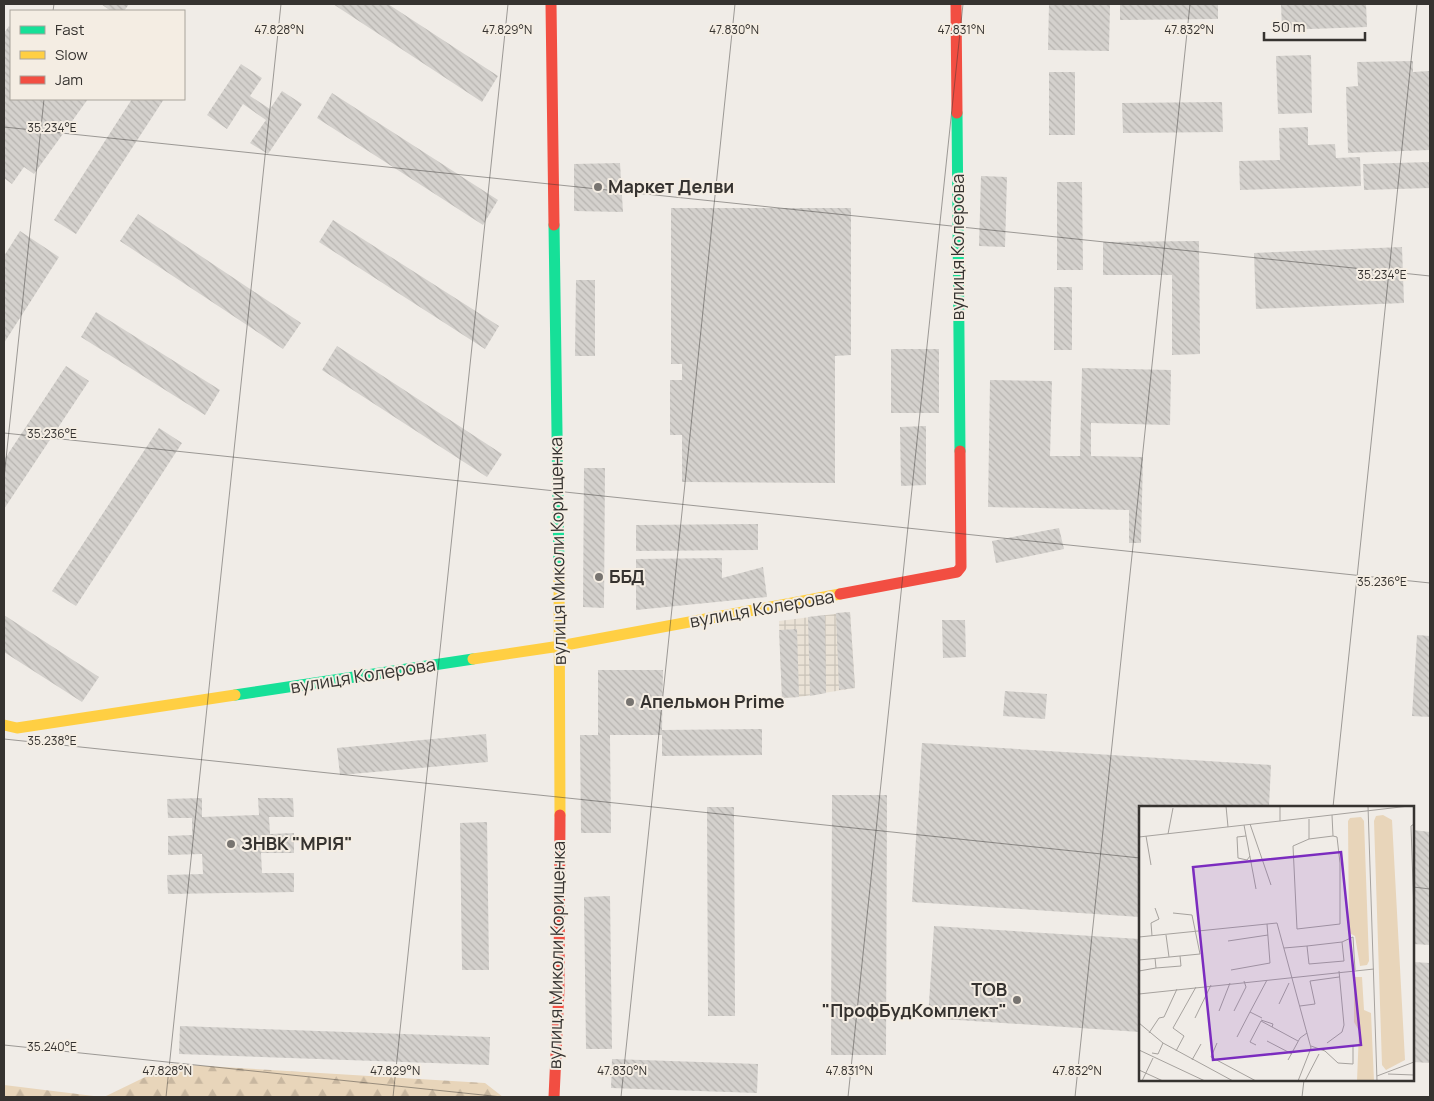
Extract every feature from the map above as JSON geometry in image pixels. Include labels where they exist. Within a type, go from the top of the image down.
[{"type":"street","name":"вулиця Миколи Корищенка","points":[[551,4],[560,646],[559,990],[554,1097]]},
{"type":"street","name":"вулиця Колерова","points":[[4,725],[17,728],[560,646],[957,572],[961,567],[956,4]]},
{"type":"shaded area","points":[[850,612],[855,688],[782,698],[779,621]]},
{"type":"green space","points":[[172,1064],[485,1083],[503,1097],[104,1097]]},
{"type":"green space","points":[[4,1085],[102,1097],[4,1097]]},
{"type":"building","points":[[101,4],[129,4],[125,10],[110,10]]},
{"type":"building","points":[[333,4],[388,4],[498,76],[482,102]]},
{"type":"building","points":[[1049,4],[1110,4],[1109,51],[1048,50]]},
{"type":"building","points":[[1120,4],[1218,4],[1218,19],[1120,20]]},
{"type":"building","points":[[1281,4],[1366,4],[1367,27],[1282,30]]},
{"type":"building","points":[[9,26],[10,100],[87,100],[34,174],[24,167],[12,184],[4,178],[4,33]]},
{"type":"building","points":[[1311,55],[1312,113],[1278,114],[1276,56]]},
{"type":"building","points":[[1413,61],[1413,72],[1430,71],[1430,150],[1348,153],[1346,87],[1358,86],[1357,62]]},
{"type":"building","points":[[241,64],[262,78],[250,96],[270,109],[282,91],[302,104],[268,154],[250,143],[266,120],[243,104],[227,129],[207,115]]},
{"type":"building","points":[[1049,72],[1075,72],[1075,135],[1049,135]]},
{"type":"building","points":[[332,93],[498,200],[483,225],[317,118]]},
{"type":"building","points":[[131,100],[163,100],[76,234],[54,220]]},
{"type":"building","points":[[1222,102],[1223,132],[1123,133],[1122,103]]},
{"type":"building","points":[[1308,127],[1308,145],[1335,144],[1336,158],[1360,157],[1361,186],[1240,190],[1239,161],[1280,160],[1279,128]]},
{"type":"building","points":[[1430,162],[1430,188],[1364,190],[1363,164]]},
{"type":"building","name":"Маркет Делви","points":[[620,163],[623,212],[574,211],[574,164]]},
{"type":"building","points":[[981,176],[1007,177],[1005,247],[979,246]]},
{"type":"building","points":[[1057,182],[1082,182],[1083,270],[1057,270]]},
{"type":"building","points":[[671,208],[851,208],[851,355],[835,356],[835,483],[682,482],[682,435],[670,435],[670,380],[682,380],[682,364],[671,364]]},
{"type":"building","points":[[138,214],[301,323],[283,349],[120,241]]},
{"type":"building","points":[[333,220],[499,326],[485,349],[319,242]]},
{"type":"building","points":[[20,231],[59,257],[4,343],[4,256]]},
{"type":"building","points":[[1199,241],[1200,354],[1172,355],[1172,275],[1103,275],[1103,242]]},
{"type":"building","points":[[1402,247],[1404,303],[1256,309],[1254,253]]},
{"type":"building","points":[[576,280],[595,280],[595,356],[575,356]]},
{"type":"building","points":[[1054,287],[1072,287],[1072,350],[1054,350]]},
{"type":"building","points":[[96,312],[220,390],[205,415],[81,337]]},
{"type":"building","points":[[337,346],[502,454],[487,477],[322,370]]},
{"type":"building","points":[[891,349],[939,349],[939,413],[891,413]]},
{"type":"building","points":[[66,366],[89,381],[4,509],[4,460]]},
{"type":"building","points":[[1082,368],[1171,370],[1170,425],[1091,423],[1091,456],[1143,457],[1141,543],[1129,543],[1129,510],[988,507],[990,380],[1052,381],[1050,456],[1080,456]]},
{"type":"building","points":[[926,426],[926,485],[901,486],[900,427]]},
{"type":"building","points":[[159,428],[182,443],[76,606],[52,591]]},
{"type":"building","points":[[584,468],[605,468],[604,608],[583,607]]},
{"type":"building","points":[[758,524],[758,550],[636,551],[636,525]]},
{"type":"building","points":[[1059,528],[1064,549],[996,563],[992,541]]},
{"type":"building","points":[[722,558],[722,578],[763,567],[767,597],[636,610],[636,559]]},
{"type":"building","points":[[850,612],[855,688],[839,690],[836,613]]},
{"type":"building","points":[[4,615],[99,677],[82,702],[4,652]]},
{"type":"building","points":[[825,615],[826,693],[810,696],[808,617]]},
{"type":"building","points":[[942,620],[965,620],[966,657],[943,658]]},
{"type":"building","points":[[797,629],[799,697],[782,698],[779,630]]},
{"type":"building","points":[[1417,635],[1430,636],[1430,717],[1412,716]]},
{"type":"building","points":[[598,670],[663,670],[662,730],[762,729],[762,755],[662,756],[662,735],[610,735],[611,833],[581,833],[580,735],[598,735]]},
{"type":"building","points":[[1005,691],[1047,694],[1045,719],[1003,716]]},
{"type":"building","points":[[486,734],[488,762],[340,775],[337,748]]},
{"type":"building","points":[[922,743],[1271,765],[1269,806],[1139,806],[1139,917],[912,902]]},
{"type":"building","points":[[832,795],[887,795],[886,1055],[831,1055]]},
{"type":"building","name":"ЗНВК \"МРІЯ\"","points":[[202,798],[202,817],[259,815],[258,798],[293,798],[294,817],[269,817],[270,834],[294,833],[294,853],[261,853],[262,873],[294,873],[294,892],[168,894],[167,875],[203,874],[202,854],[168,855],[168,836],[192,835],[192,818],[168,818],[167,799]]},
{"type":"building","points":[[707,807],[734,807],[735,1016],[708,1016]]},
{"type":"building","points":[[487,822],[489,970],[462,970],[460,823]]},
{"type":"building","points":[[1414,830],[1430,832],[1430,945],[1414,944]]},
{"type":"building","points":[[610,896],[612,1049],[586,1049],[584,897]]},
{"type":"building","points":[[934,926],[1139,939],[1139,1032],[928,1018]]},
{"type":"building","points":[[1414,962],[1430,963],[1430,1063],[1414,1062]]},
{"type":"building","points":[[180,1026],[490,1037],[489,1065],[179,1054]]},
{"type":"building","points":[[612,1059],[758,1064],[757,1093],[611,1088]]},
{"type":"traffic: fast","points":[[957,113],[960,451]]},
{"type":"traffic: fast","points":[[554,225],[559,570]]},
{"type":"traffic: fast","points":[[235,695],[473,659]]},
{"type":"traffic: slow","points":[[559,570],[560,815]]},
{"type":"traffic: slow","points":[[473,659],[560,646],[840,594]]},
{"type":"traffic: slow","points":[[4,725],[17,728],[235,695]]},
{"type":"traffic: jam","points":[[551,4],[554,225]]},
{"type":"traffic: jam","points":[[956,4],[957,113]]},
{"type":"traffic: jam","points":[[840,594],[957,572],[961,567],[960,451]]},
{"type":"traffic: jam","points":[[554,1097],[559,990],[560,815]]},
{"type":"place","name":"Маркет Делви","points":[[598,187]]},
{"type":"place","name":"ББД","points":[[599,577]]},
{"type":"place","name":"Апельмон Prime","points":[[630,702]]},
{"type":"place","name":"ЗНВК \"МРІЯ\"","points":[[231,844]]},
{"type":"place","name":"ТОВ \"ПрофБудКомплект\"","points":[[1017,1000]]}]
